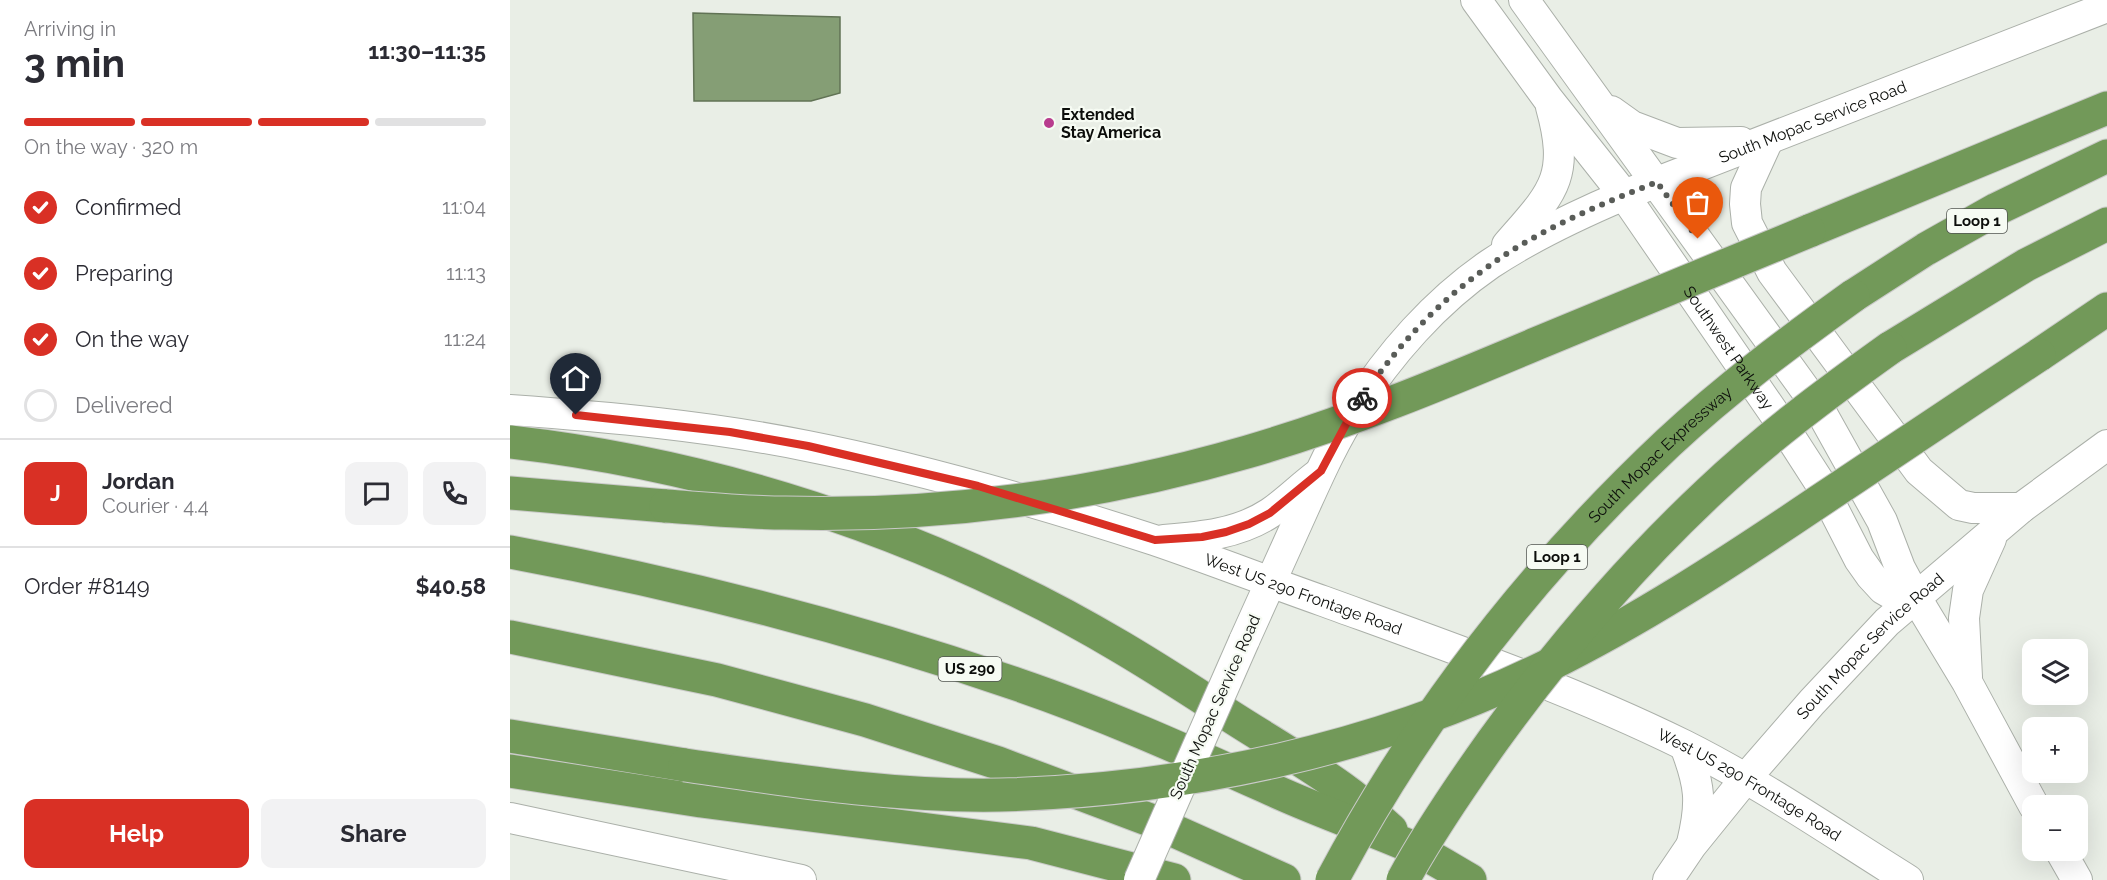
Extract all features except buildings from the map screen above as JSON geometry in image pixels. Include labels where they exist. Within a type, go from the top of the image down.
[{"type":"highway","points":[[510,493],[787,513],[916,510],[1071,492],[1185,468],[1305,434],[1428,389],[2107,108]]},
{"type":"highway","name":"South Mopac Expressway","points":[[1332,880],[1356,834],[1410,746],[1471,660],[1533,582],[1603,507],[1669,442],[1739,382],[1853,296],[1926,249],[1997,209],[2107,156]]},
{"type":"highway","points":[[1403,880],[1465,780],[1527,692],[1647,554],[1710,492],[1775,434],[1890,348],[2026,265],[2107,224]]},
{"type":"highway","points":[[510,736],[685,765],[856,788],[913,793],[996,795],[1078,791],[1169,781],[1262,763],[1358,739],[1453,708],[1546,666],[1639,618],[1708,575],[2107,309]]},
{"type":"highway","points":[[510,442],[546,446],[682,471],[812,507],[894,536],[951,560],[1062,614],[1161,670],[1347,792],[1410,846]]},
{"type":"highway","name":"US 290","points":[[510,552],[589,566],[740,600],[926,654],[1021,686],[1168,743],[1298,801],[1410,846],[1470,880]]},
{"type":"highway","points":[[510,637],[717,680],[865,720],[998,763],[1150,820],[1284,880]]},
{"type":"highway","points":[[510,771],[701,801],[1031,843],[1174,880]]},
{"type":"main road","name":"Southwest Parkway","points":[[1476,0],[1548,99],[1624,195],[1789,435],[1820,483],[1859,559],[1967,682],[2028,795]]},
{"type":"main road","name":"Southwest Parkway","points":[[1524,0],[1820,410],[1882,521],[1900,568],[1900,605]]},
{"type":"main road","name":"South Mopac Service Road","points":[[1139,880],[1321,471],[1353,411],[1377,376],[1425,321],[1458,289],[1490,265],[1548,230],[1624,195],[2107,7]]},
{"type":"main road","points":[[1490,265],[1543,204],[1556,180],[1560,156],[1557,131],[1548,99]]},
{"type":"main road","points":[[1601,105],[1632,126],[1677,143],[1768,140],[1746,188],[1745,204],[1747,223],[1772,272],[1919,471],[1959,505],[1972,508],[2021,508]]},
{"type":"main road","name":"West US 290 Frontage Road","points":[[510,410],[684,426],[808,446],[978,486],[1155,540],[1532,679],[1617,714],[1746,778],[1908,880]]},
{"type":"main road","name":"South Mopac Service Road","points":[[1668,880],[1691,846],[1746,778],[1900,605],[2021,508],[2107,445]]},
{"type":"main road","points":[[1155,540],[1202,537],[1249,524],[1270,513],[1321,471]]},
{"type":"main road","points":[[1967,682],[1964,618],[1968,590],[1995,531]]},
{"type":"main road","points":[[1685,746],[1695,772],[1699,793],[1698,818],[1691,846]]},
{"type":"main road","points":[[510,818],[801,880]]},
{"type":"main road","points":[[2066,861],[2077,880]]},
{"type":"shaded area","points":[[693,13],[840,17],[840,93],[811,101],[694,101]]},
{"type":"way so far","points":[[1362,398],[1402,346],[1458,289],[1531,239],[1574,216],[1657,182],[1698,239]]},
{"type":"place","name":"Extended Stay America","points":[[1049,123]]},
{"type":"route","points":[[576,415],[730,432],[808,446],[978,486],[1155,540],[1202,537],[1226,532],[1270,513],[1321,471],[1362,398]]}]
